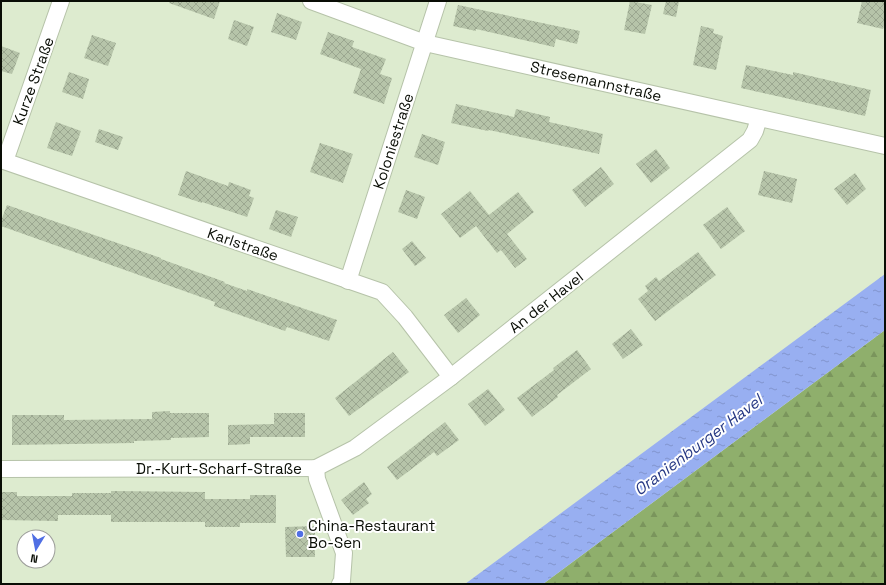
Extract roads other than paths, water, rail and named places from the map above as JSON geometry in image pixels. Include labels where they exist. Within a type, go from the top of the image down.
[{"type":"street","name":"Kurze Straße","points":[[3,161],[61,1]]},
{"type":"street","name":"Stresemannstraße","points":[[311,1],[425,43],[885,146]]},
{"type":"street","name":"Koloniestraße","points":[[348,280],[438,1]]},
{"type":"street","name":"An der Havel","points":[[316,468],[355,448],[450,377],[750,140],[756,131],[759,118]]},
{"type":"street","name":"Karlstraße","points":[[3,161],[382,292],[405,317],[450,377]]},
{"type":"street","name":"Dr.-Kurt-Scharf-Straße","points":[[1,469],[316,468],[316,479],[344,553],[342,581],[340,584]]},
{"type":"water","name":"Oranienburger Havel","points":[[885,274],[885,330],[543,584],[465,584]]},
{"type":"place","name":"China-Restaurant Bo-Sen","points":[[300,534]]}]
